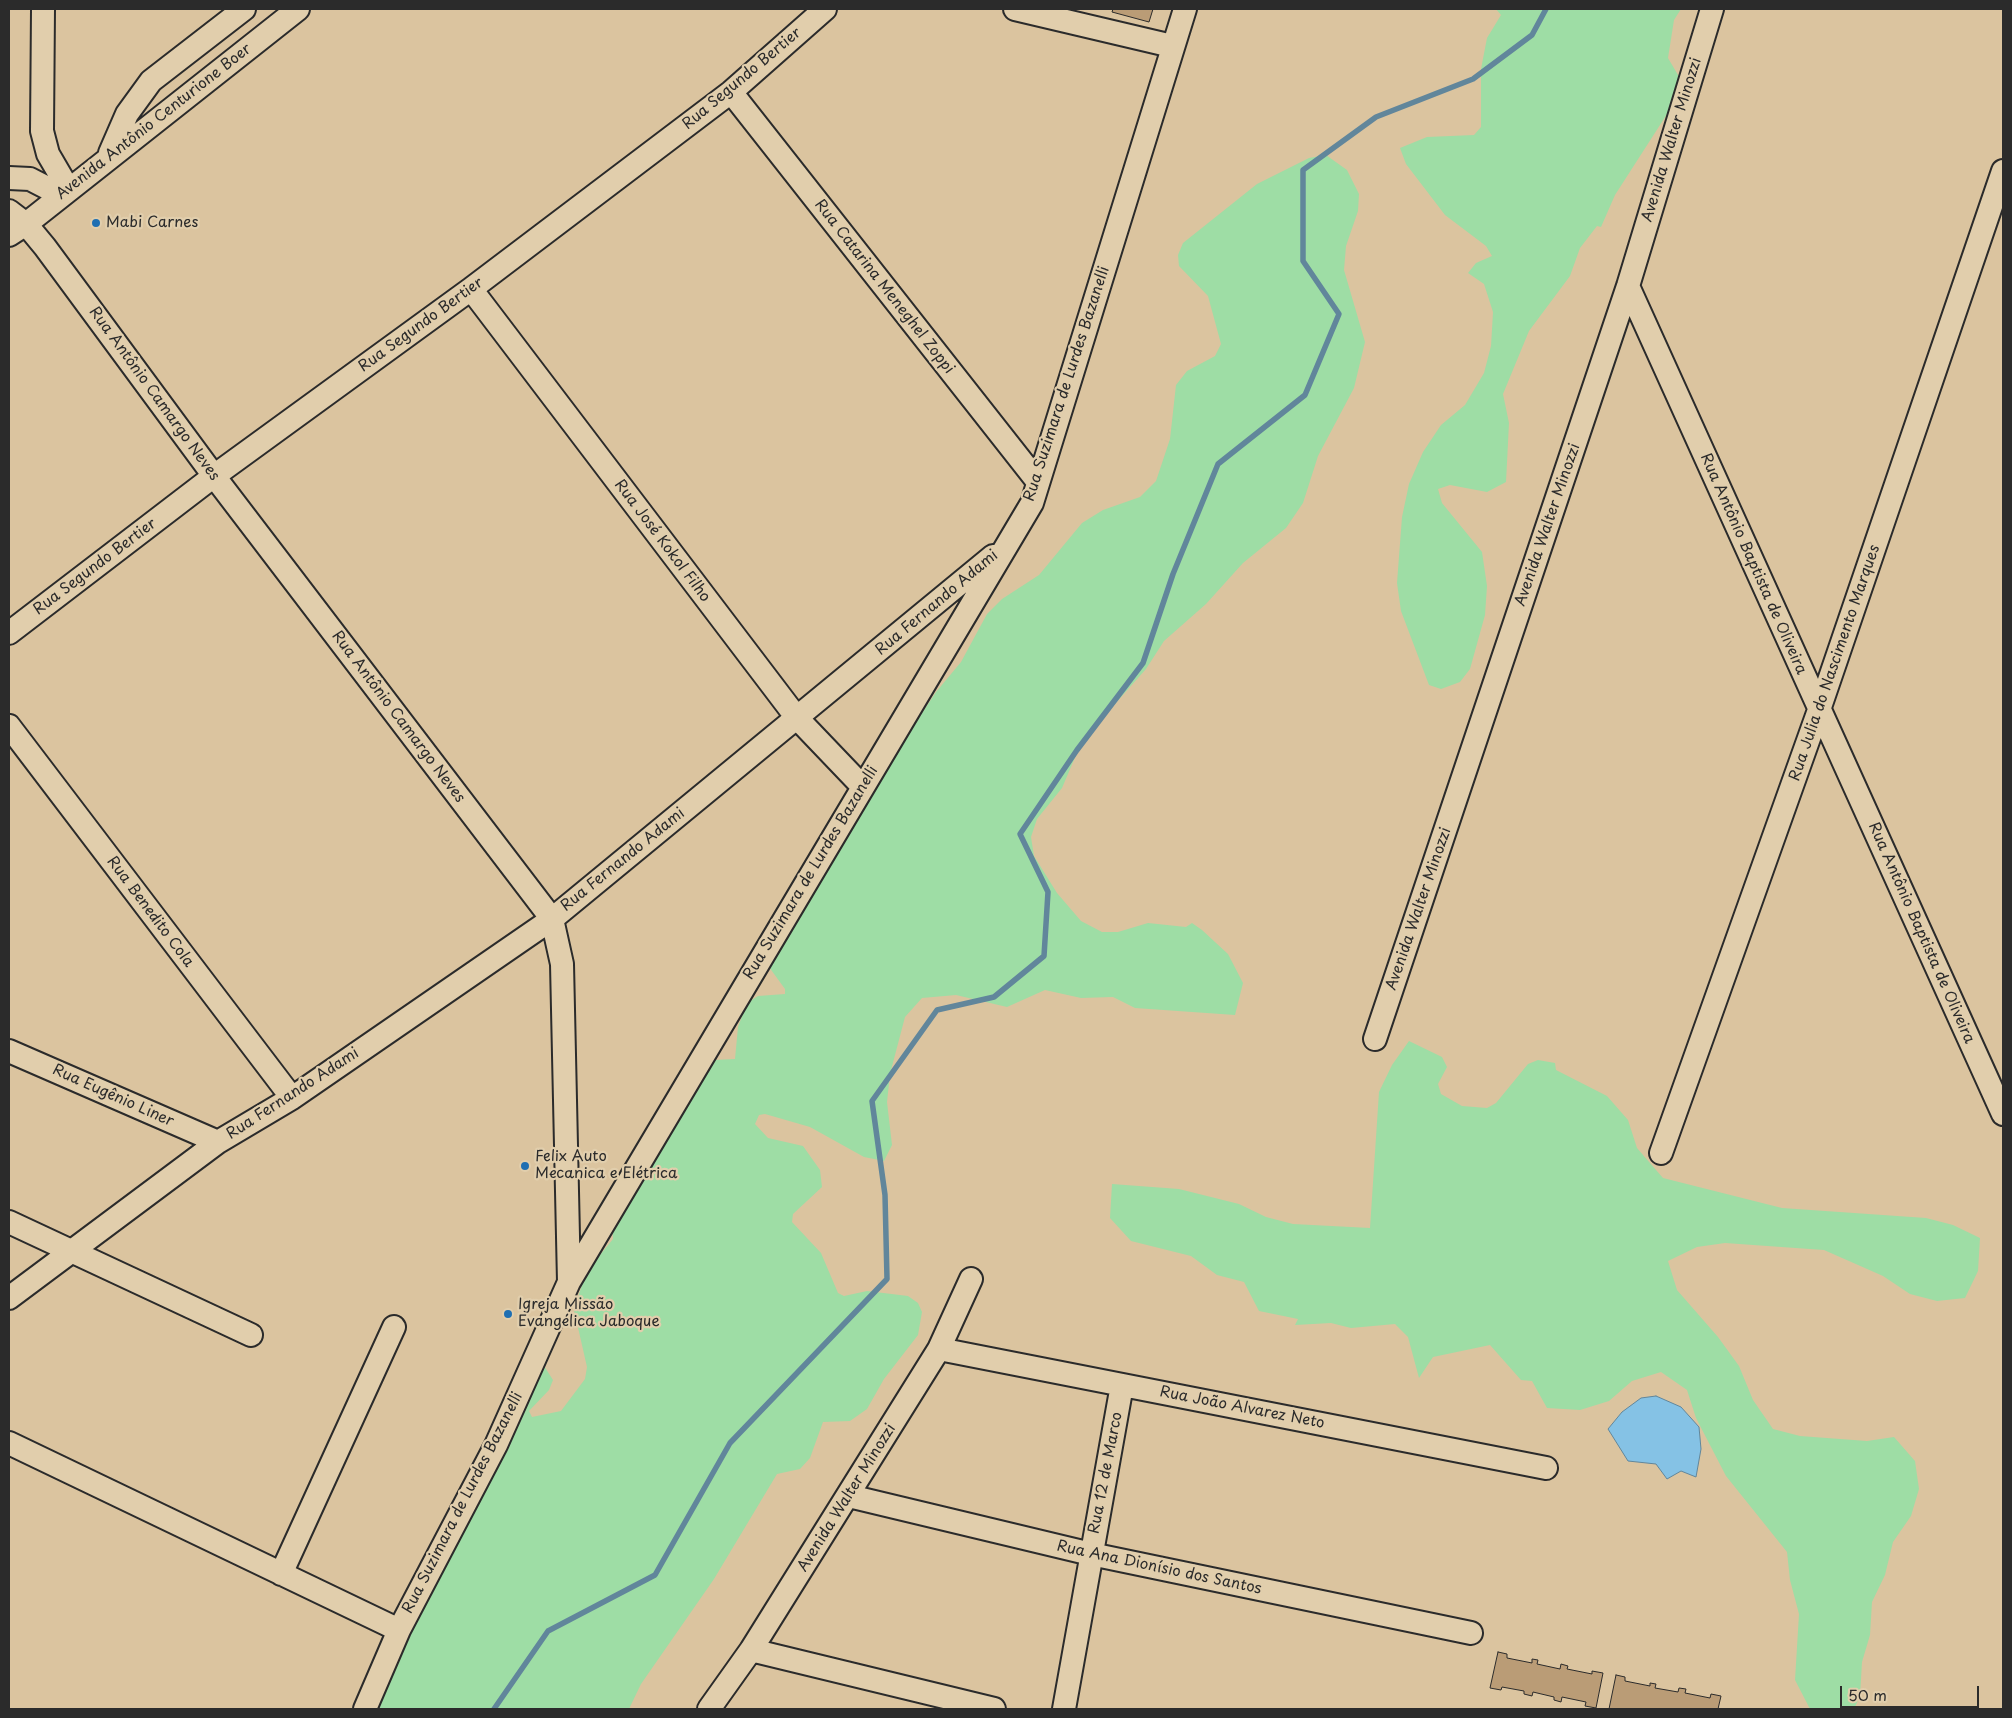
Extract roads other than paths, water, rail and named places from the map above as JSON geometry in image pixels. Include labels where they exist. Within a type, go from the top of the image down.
[{"type":"street","points":[[43,9],[42,131],[48,154],[65,193]]},
{"type":"street","points":[[108,158],[127,114],[151,81],[244,9]]},
{"type":"street","name":"Avenida Antônio Centurione Boer","points":[[14,223],[65,193],[298,9]]},
{"type":"street","name":"Rua Segundo Bertier","points":[[9,633],[214,476],[471,289],[731,92],[825,9]]},
{"type":"street","points":[[1015,9],[1172,46]]},
{"type":"street","name":"Rua Suzimara de Lurdes Bazanelli","points":[[365,1709],[399,1630],[496,1445],[569,1282],[862,786],[1032,503],[1185,9]]},
{"type":"street","name":"Avenida Walter Minozzi","points":[[1375,1039],[1628,286],[1712,9]]},
{"type":"street","name":"Rua Catarina Meneghel Zoppi","points":[[731,92],[1038,482]]},
{"type":"street","name":"Rua Julia do Nascimento Marques","points":[[1662,1153],[1819,710],[2003,171]]},
{"type":"street","points":[[9,178],[30,179],[65,193]]},
{"type":"street","name":"Rua Antônio Camargo Neves","points":[[14,223],[83,298],[214,476],[552,918],[562,964],[569,1282]]},
{"type":"street","name":"Rua Antônio Baptista de Oliveira","points":[[1628,286],[2003,1114]]},
{"type":"street","name":"Rua José Kokol Filho","points":[[471,289],[797,718],[862,786]]},
{"type":"street","name":"Rua Fernando Adami","points":[[9,1298],[218,1142],[292,1098],[552,918],[1006,546]]},
{"type":"street","name":"Rua Benedito Cola","points":[[9,726],[292,1098]]},
{"type":"street","name":"Rua Eugênio Liner","points":[[9,1051],[218,1142]]},
{"type":"street","points":[[9,1222],[251,1335]]},
{"type":"street","name":"Avenida Walter Minozzi","points":[[709,1709],[751,1650],[849,1496],[939,1349],[971,1279]]},
{"type":"street","points":[[281,1574],[394,1327]]},
{"type":"street","name":"Rua João Alvarez Neto","points":[[939,1349],[1546,1468]]},
{"type":"street","name":"Rua 12 de Marco","points":[[1064,1709],[1122,1385]]},
{"type":"street","points":[[9,1444],[399,1630]]},
{"type":"street","name":"Rua Ana Dionísio dos Santos","points":[[849,1496],[1091,1554],[1471,1633]]},
{"type":"street","points":[[751,1650],[994,1709]]},
{"type":"water","points":[[1656,1396],[1681,1407],[1699,1427],[1701,1449],[1696,1477],[1681,1471],[1667,1479],[1656,1464],[1628,1461],[1608,1429],[1622,1412],[1641,1398]]},
{"type":"waterway","points":[[494,1709],[548,1631],[655,1575],[730,1443],[887,1279],[885,1195],[872,1101],[937,1010],[994,997],[1044,956],[1048,892],[1020,834],[1077,750],[1143,663],[1173,574],[1218,464],[1305,395],[1339,314],[1303,261],[1303,170],[1376,117],[1473,79],[1532,35],[1546,9]]},
{"type":"place","name":"Mabi Carnes","points":[[96,223]]},
{"type":"place","name":"Felix Auto Mecanica e Elétrica","points":[[525,1166]]},
{"type":"place","name":"Igreja Missão Evangélica Jaboque","points":[[508,1314]]}]
